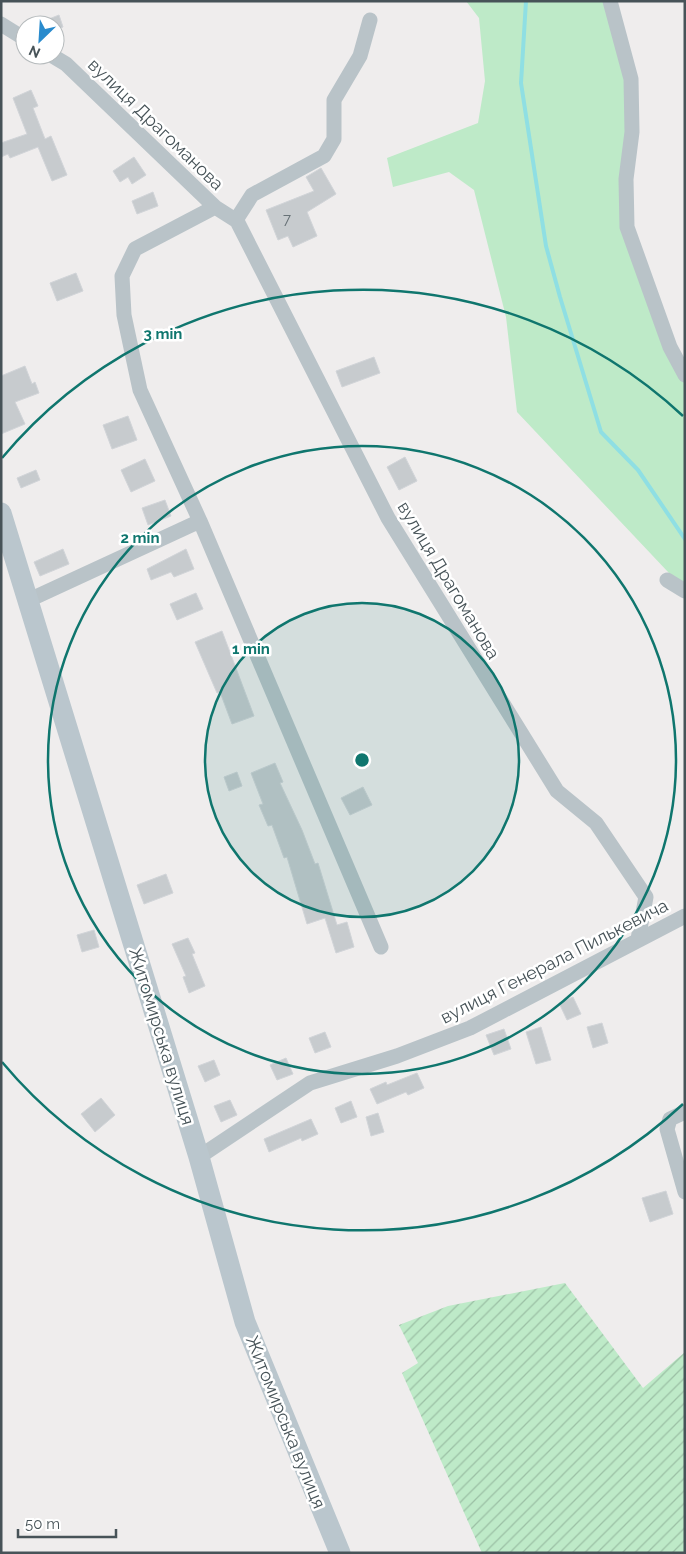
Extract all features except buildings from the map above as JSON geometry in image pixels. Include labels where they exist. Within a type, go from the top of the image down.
[{"type":"main road","name":"Житомирська вулиця","points":[[1,513],[199,1157],[245,1322],[340,1553]]},
{"type":"street","points":[[610,1],[631,79],[632,132],[626,179],[628,227],[670,347],[685,375]]},
{"type":"street","points":[[236,220],[252,195],[324,156],[334,139],[334,100],[360,56],[370,20]]},
{"type":"street","points":[[1,24],[15,33]]},
{"type":"street","name":"вулиця Драгоманова","points":[[65,63],[216,207],[236,220],[388,518],[557,791],[596,823],[646,897],[638,939]]},
{"type":"street","points":[[216,207],[135,249],[122,276],[124,315],[140,390],[200,521],[381,947]]},
{"type":"street","points":[[28,600],[200,521]]},
{"type":"street","points":[[667,580],[685,591]]},
{"type":"street","name":"вулиця Генерала Пилькевича","points":[[199,1157],[310,1083],[397,1056],[470,1028],[685,916]]},
{"type":"street","points":[[685,1112],[670,1119],[666,1129],[685,1192]]},
{"type":"green space","points":[[466,1],[610,1],[631,79],[627,227],[685,375],[685,590],[517,412],[506,317],[474,190],[449,172],[393,187],[387,158],[478,123],[485,81],[479,18]]},
{"type":"green space","points":[[565,1283],[643,1388],[685,1352],[685,1553],[482,1553],[402,1373],[418,1363],[399,1325],[448,1306]]},
{"type":"waterway","points":[[526,1],[521,83],[546,246],[560,297],[601,432],[638,470],[685,539]]}]
